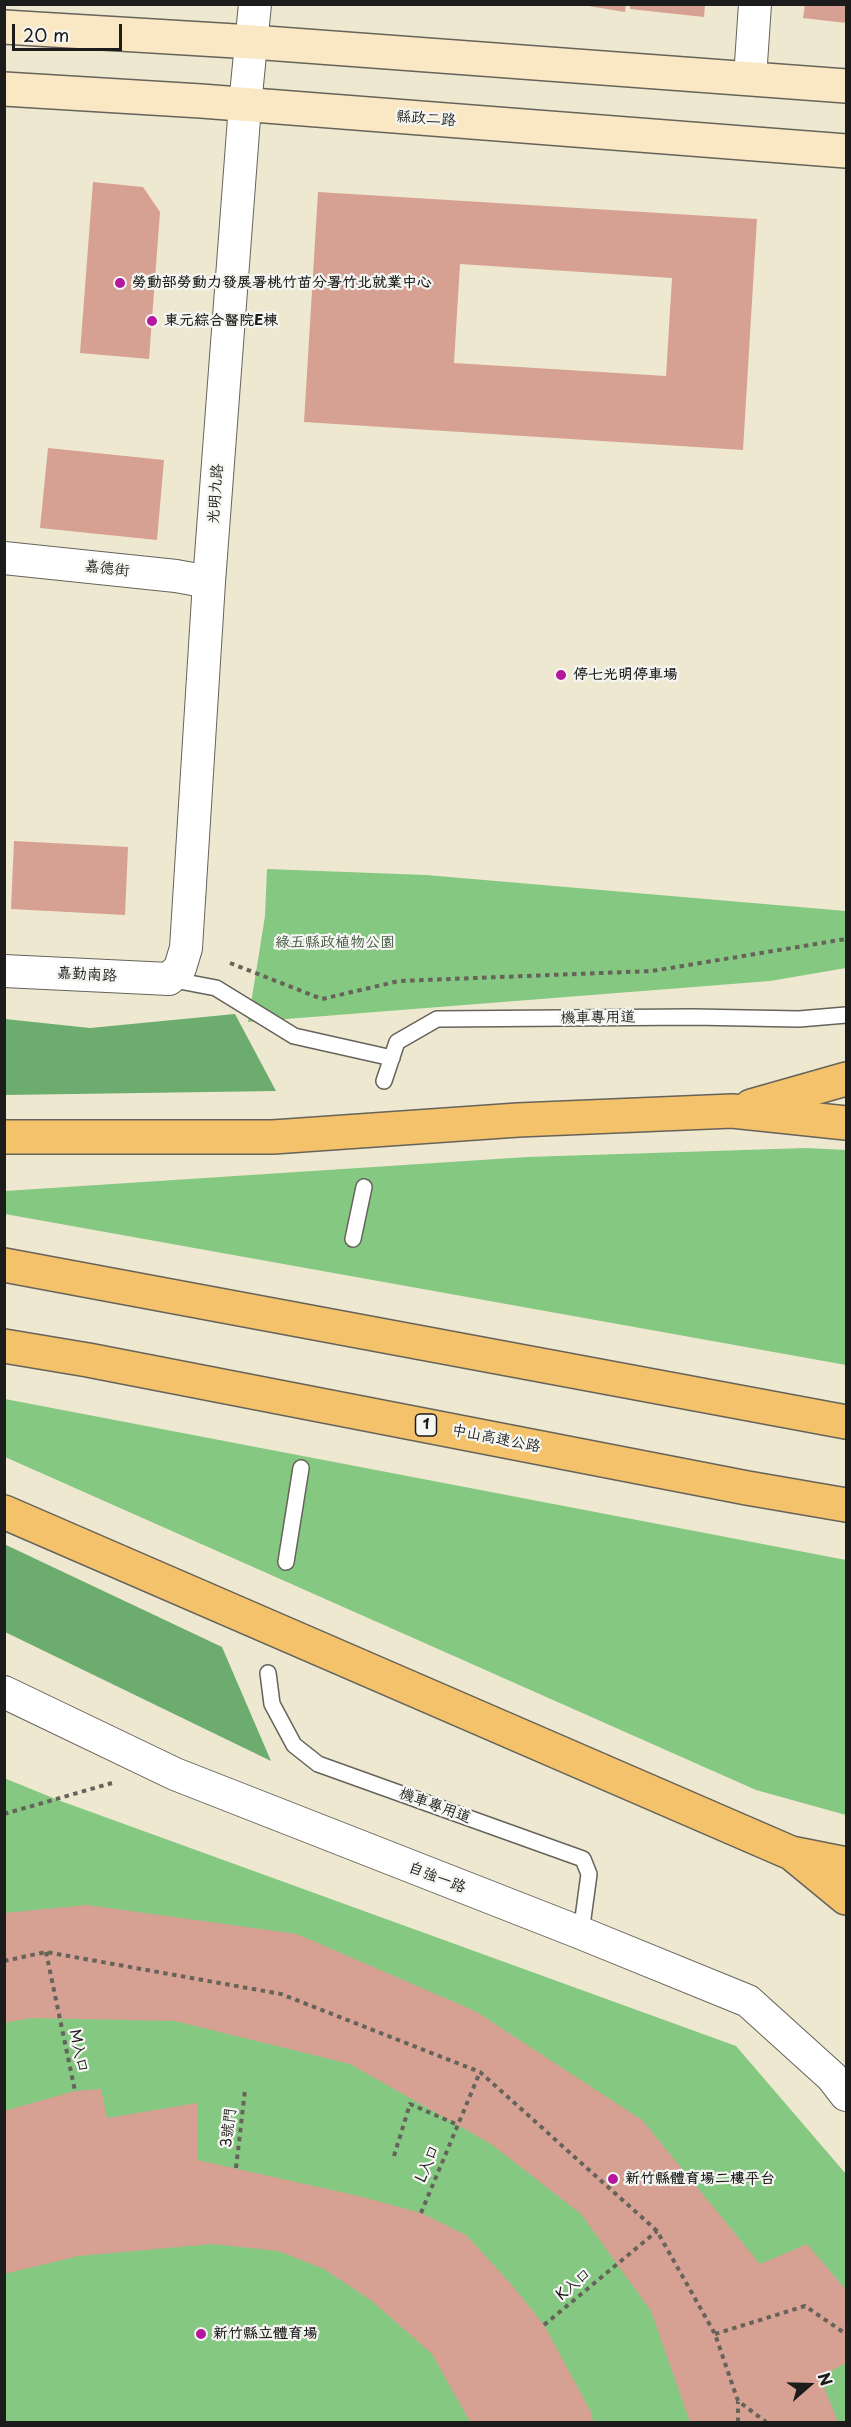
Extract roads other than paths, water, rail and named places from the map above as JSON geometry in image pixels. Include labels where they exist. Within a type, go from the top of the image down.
[{"type":"highway","points":[[732,1111],[846,1079]]},
{"type":"highway","points":[[4,1137],[273,1137],[518,1120],[732,1111],[846,1123]]},
{"type":"highway","points":[[4,1265],[846,1422]]},
{"type":"highway","name":"中山高速公路","points":[[4,1346],[88,1360],[747,1488],[846,1505]]},
{"type":"highway","points":[[4,1512],[791,1853],[846,1864]]},
{"type":"highway","points":[[791,1853],[846,1898]]},
{"type":"street","name":"光明九路","points":[[169,979],[180,968],[186,948],[209,582],[245,105],[255,4]]},
{"type":"street","points":[[750,78],[755,4]]},
{"type":"street","points":[[4,27],[252,42],[846,86]]},
{"type":"street","name":"縣政二路","points":[[4,89],[846,151]]},
{"type":"street","name":"嘉德街","points":[[4,558],[176,576],[209,582]]},
{"type":"street","name":"嘉勤南路","points":[[4,971],[169,979]]},
{"type":"street","name":"自強一路","points":[[4,1692],[175,1774],[748,2001],[832,2077],[846,2095]]},
{"type":"lane","points":[[169,979],[216,988],[294,1036],[392,1058]]},
{"type":"lane","name":"機車專用道","points":[[384,1081],[397,1042],[437,1019],[693,1017],[799,1019],[846,1015]]},
{"type":"lane","points":[[353,1239],[364,1187]]},
{"type":"lane","points":[[286,1562],[301,1468]]},
{"type":"lane","name":"機車專用道","points":[[268,1673],[272,1704],[294,1745],[318,1764],[583,1859],[589,1874],[581,1933]]},
{"type":"place","name":"勞動部勞動力發展署桃竹苗分署竹北就業中心","points":[[120,283]]},
{"type":"place","name":"東元綜合醫院E棟","points":[[152,321]]},
{"type":"place","name":"停七光明停車場","points":[[561,675]]},
{"type":"place","name":"新竹縣體育場二樓平台","points":[[613,2179]]},
{"type":"place","name":"新竹縣立體育場","points":[[201,2334]]},
{"type":"park label","name":"綠五縣政植物公園","points":[[335,943]]}]
